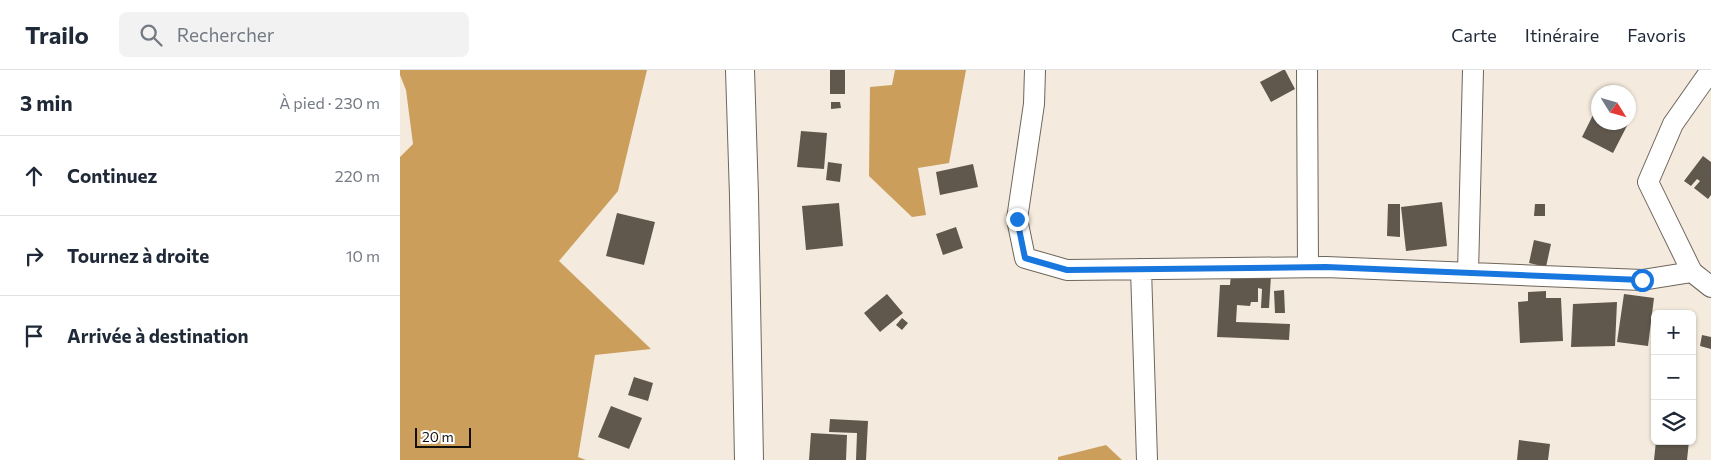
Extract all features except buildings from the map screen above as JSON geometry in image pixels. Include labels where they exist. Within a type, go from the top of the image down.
[{"type":"street","points":[[740,70],[749,460]]},
{"type":"street","points":[[1035,70],[1034,104],[1017,219],[1025,258],[1067,270],[1308,267],[1642,280],[1692,272]]},
{"type":"street","points":[[1307,70],[1308,267]]},
{"type":"street","points":[[1468,273],[1473,70]]},
{"type":"street","points":[[1711,70],[1672,124],[1648,182],[1692,272],[1711,287]]},
{"type":"street","points":[[1141,269],[1147,460]]},
{"type":"shaded area","points":[[400,70],[647,70],[618,191],[559,261],[651,349],[595,355],[578,457],[586,460],[400,460],[400,157],[413,144],[406,90]]},
{"type":"shaded area","points":[[895,70],[966,70],[949,163],[918,168],[926,215],[912,217],[869,176],[870,87],[892,85]]},
{"type":"shaded area","points":[[1106,445],[1122,460],[1058,460],[1058,457]]},
{"type":"route","points":[[1017,219],[1025,258],[1067,270],[1326,267],[1642,280]]}]
